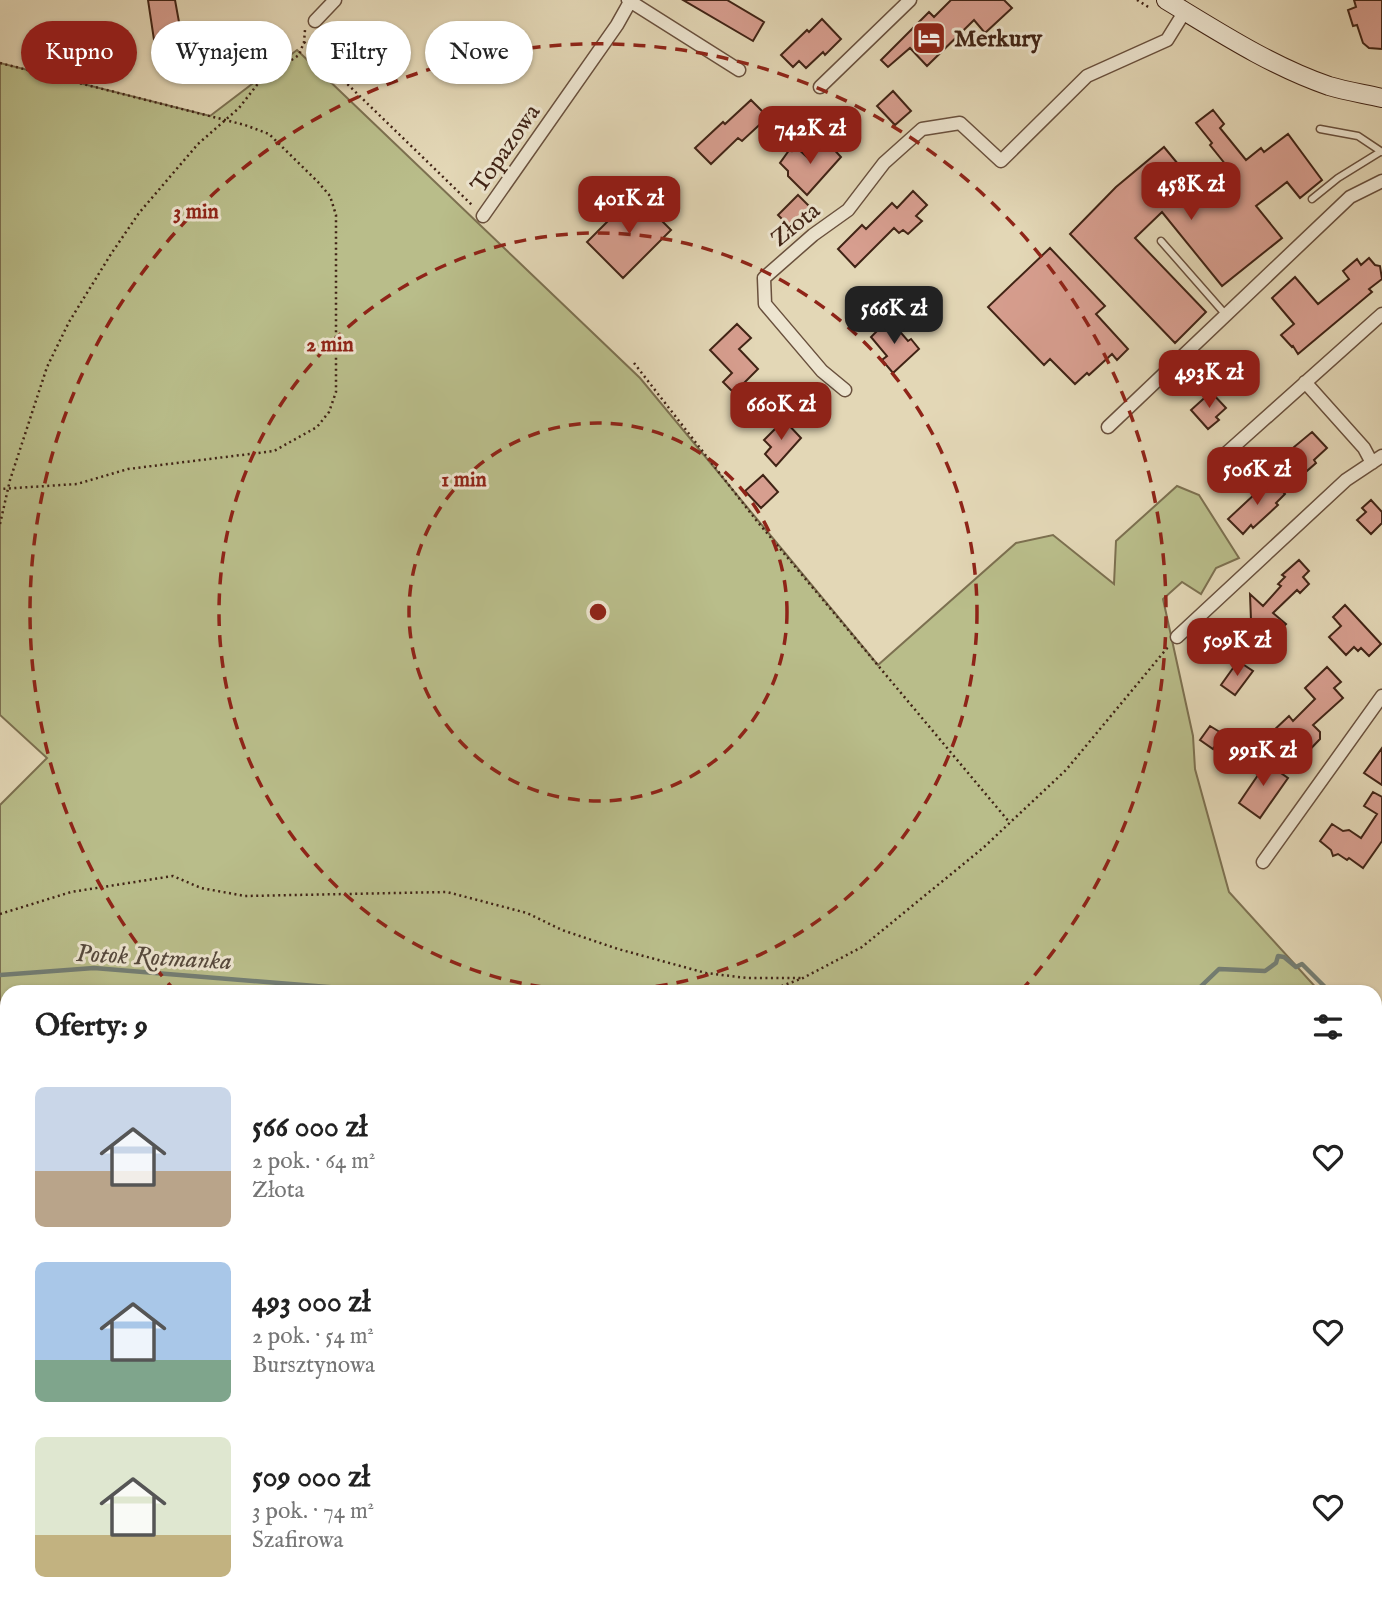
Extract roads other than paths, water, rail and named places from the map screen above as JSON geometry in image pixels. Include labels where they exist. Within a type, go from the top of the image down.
[{"type":"main road","points":[[1166,0],[1294,73],[1332,87],[1382,98]]},
{"type":"street","points":[[315,21],[335,0]]},
{"type":"street","points":[[820,87],[910,0]]},
{"type":"street","points":[[630,1],[739,70]]},
{"type":"street","name":"Topazowa","points":[[482,216],[618,25],[630,1]]},
{"type":"street","name":"Złota","points":[[845,390],[822,371],[765,304],[764,278],[813,235],[848,210],[884,163],[922,129],[960,123],[1001,160],[1087,76],[1167,40],[1185,11]]},
{"type":"street","points":[[1108,427],[1350,197],[1382,181]]},
{"type":"street","points":[[1222,457],[1382,314]]},
{"type":"street","points":[[1177,637],[1346,480],[1377,460],[1305,382]]},
{"type":"street","points":[[1263,862],[1382,696]]},
{"type":"lane","points":[[1312,199],[1338,178],[1381,152],[1358,136],[1320,129]]},
{"type":"lane","points":[[1161,241],[1226,315]]},
{"type":"waterway","points":[[1202,985],[1219,969],[1265,971],[1276,963],[1278,956],[1284,957],[1296,967],[1302,964],[1323,985]]},
{"type":"waterway","name":"Potok Rotmanka","points":[[0,975],[94,968],[304,985]]},
{"type":"place","name":"Merkury","points":[[929,38]]}]
